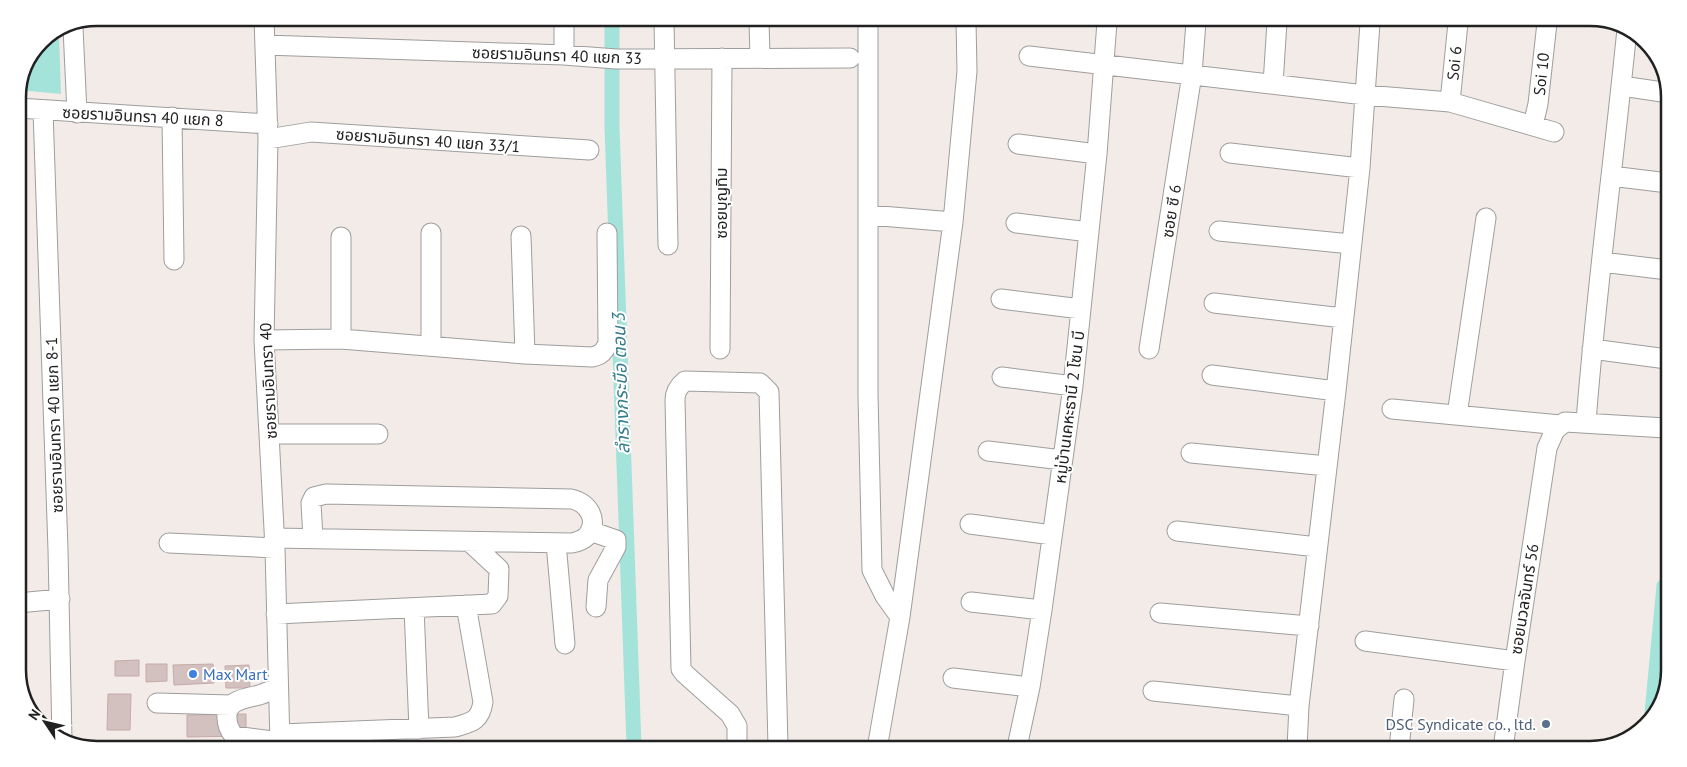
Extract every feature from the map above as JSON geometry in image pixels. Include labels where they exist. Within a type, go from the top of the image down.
[{"type":"street","name":"ซอยรามอินทรา 40","points":[[264,26],[268,131],[264,340],[275,543],[280,740]]},
{"type":"street","points":[[564,26],[564,55]]},
{"type":"street","points":[[664,26],[668,245]]},
{"type":"street","points":[[759,26],[760,58]]},
{"type":"street","points":[[868,26],[868,395],[872,570],[885,596],[900,617]]},
{"type":"street","points":[[880,741],[900,617],[953,222],[967,71],[966,26]]},
{"type":"street","name":"หมู่บ้านเคหะธานี 2 โซน บี","points":[[1018,741],[1030,687],[1042,610],[1073,386],[1097,154],[1107,26]]},
{"type":"street","name":"ซอย ซี 6","points":[[1150,349],[1192,74],[1196,26]]},
{"type":"street","points":[[1273,84],[1277,26]]},
{"type":"street","points":[[1297,741],[1299,706],[1360,168],[1370,26]]},
{"type":"street","name":"Soi 6","points":[[1450,102],[1458,26]]},
{"type":"street","name":"Soi 10","points":[[1533,125],[1538,104],[1547,26]]},
{"type":"street","points":[[73,31],[77,113]]},
{"type":"street","points":[[1586,422],[1592,349],[1626,37]]},
{"type":"street","name":"ซอยรามอินทรา 40 แยก 33","points":[[265,45],[612,58],[850,58]]},
{"type":"street","points":[[1029,56],[1366,95],[1450,102],[1554,132]]},
{"type":"street","name":"ซอยบุญทิม","points":[[720,349],[722,58]]},
{"type":"street","points":[[1622,86],[1661,92]]},
{"type":"street","name":"ซอยรามอินทรา 40 แยก 8","points":[[26,109],[172,117],[268,131]]},
{"type":"street","name":"ซอยรามอินทรา 40 แยก 8-1","points":[[43,110],[60,599],[62,731]]},
{"type":"street","points":[[172,117],[174,260]]},
{"type":"street","name":"ซอยรามอินทรา 40 แยก 33/1","points":[[268,131],[311,132],[589,150]]},
{"type":"street","points":[[1018,144],[1097,154]]},
{"type":"street","points":[[1230,153],[1360,168]]},
{"type":"street","points":[[1611,176],[1661,182]]},
{"type":"street","points":[[869,215],[953,222]]},
{"type":"street","points":[[1457,415],[1486,218]]},
{"type":"street","points":[[1016,223],[1089,232]]},
{"type":"street","points":[[1218,231],[1351,244]]},
{"type":"street","points":[[431,233],[431,346]]},
{"type":"street","points":[[264,340],[341,339],[525,354],[592,357],[602,353],[608,344],[606,233]]},
{"type":"street","points":[[521,236],[525,354]]},
{"type":"street","points":[[341,237],[341,339]]},
{"type":"street","points":[[1602,262],[1661,269]]},
{"type":"street","points":[[1001,299],[1081,309]]},
{"type":"street","points":[[1214,303],[1343,318]]},
{"type":"street","points":[[1592,349],[1661,359]]},
{"type":"street","points":[[1212,375],[1336,391]]},
{"type":"street","points":[[1002,377],[1073,386]]},
{"type":"street","points":[[737,741],[737,726],[730,714],[681,669],[675,393],[685,382],[760,383],[769,392],[778,741]]},
{"type":"street","points":[[1392,409],[1560,425],[1565,422],[1586,422],[1661,428]]},
{"type":"street","name":"ซอยนวลจันทร์ 56","points":[[1504,741],[1547,448],[1555,430],[1560,425]]},
{"type":"street","points":[[270,434],[378,434]]},
{"type":"street","points":[[988,451],[1062,460]]},
{"type":"street","points":[[1191,453],[1327,466]]},
{"type":"street","points":[[169,543],[275,543],[313,538],[572,544],[585,538],[590,530],[590,513],[579,501],[571,499],[326,494],[314,497],[310,503],[313,538]]},
{"type":"street","points":[[970,524],[1052,535]]},
{"type":"street","points":[[590,530],[616,540],[616,547],[598,580],[596,607]]},
{"type":"street","points":[[1177,531],[1317,547]]},
{"type":"street","points":[[276,614],[492,604],[499,592],[499,569],[470,542]]},
{"type":"street","points":[[556,543],[565,644]]},
{"type":"street","points":[[26,602],[60,599]]},
{"type":"street","points":[[971,602],[1042,610]]},
{"type":"street","points":[[278,689],[239,700],[231,705],[226,714],[234,736],[280,740],[455,727],[471,723],[481,712],[483,702],[466,605]]},
{"type":"street","points":[[414,608],[419,729]]},
{"type":"street","points":[[1160,613],[1309,626]]},
{"type":"street","points":[[1365,641],[1515,661]]},
{"type":"street","points":[[954,678],[1030,687]]},
{"type":"street","points":[[1153,690],[1299,706]]},
{"type":"street","points":[[1400,741],[1404,698]]},
{"type":"street","points":[[158,703],[231,705]]},
{"type":"water","points":[[59,38],[61,94],[26,91],[34,66],[41,54]]},
{"type":"building","points":[[139,660],[139,676],[115,676],[115,661]]},
{"type":"building","points":[[146,664],[167,664],[167,681],[146,682]]},
{"type":"building","name":"Max Mart","points":[[213,664],[214,683],[174,685],[173,665]]},
{"type":"building","points":[[249,665],[250,688],[226,688],[225,666]]},
{"type":"building","points":[[108,694],[131,694],[130,730],[107,730]]},
{"type":"building","points":[[246,714],[246,736],[187,737],[187,715]]},
{"type":"waterway","name":"ลำรางกระบือ ตอน 3","points":[[612,26],[612,127],[634,741]]},
{"type":"waterway","points":[[1653,701],[1661,618]]},
{"type":"place","name":"Max Mart","points":[[193,674]]},
{"type":"place","name":"DSC Syndicate co., ltd.","points":[[1546,724]]}]
